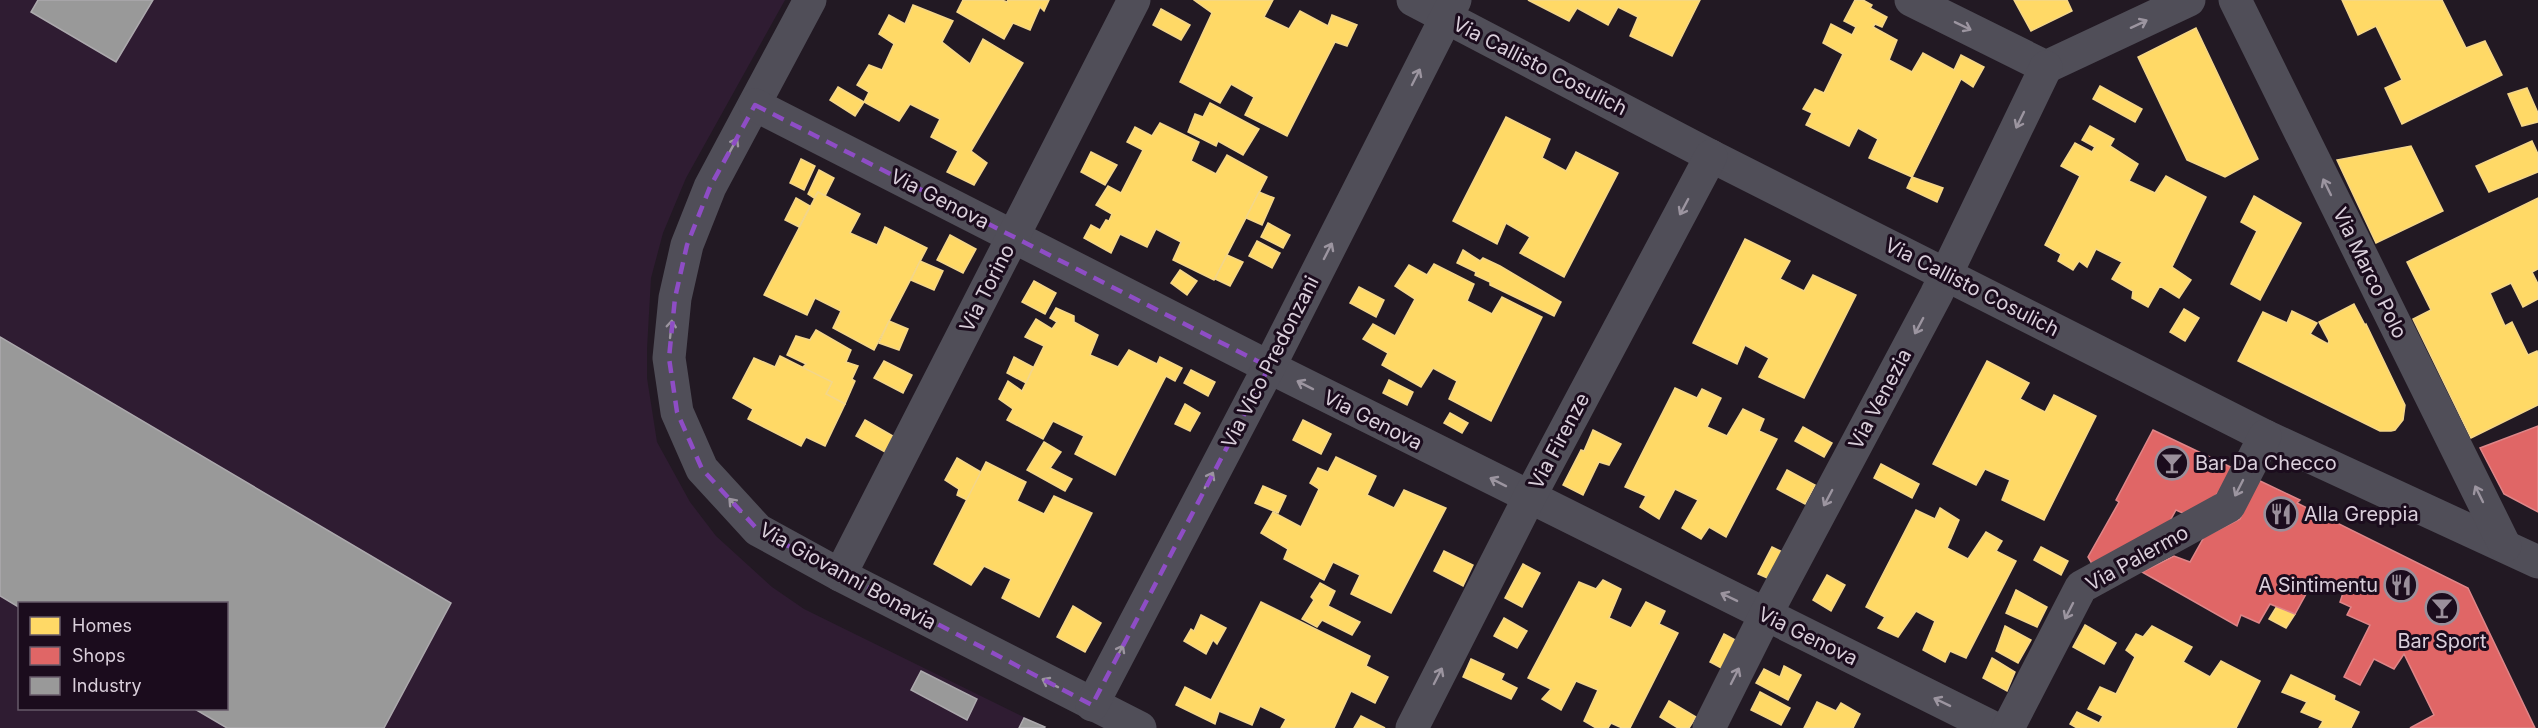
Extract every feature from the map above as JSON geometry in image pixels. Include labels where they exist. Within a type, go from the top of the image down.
[{"type":"street","name":"Via Giovanni Bonavia","points":[[810,0],[710,187],[687,245],[675,298],[669,358],[677,412],[702,469],[758,530],[840,575],[1140,728]]},
{"type":"street","name":"Via Torino","points":[[840,575],[1134,0]]},
{"type":"street","name":"Via Callisto Cosulich","points":[[1413,0],[1451,9],[1711,156],[2265,436],[2538,562]]},
{"type":"street","points":[[1911,0],[2046,67],[2189,0]]},
{"type":"street","name":"Via Marco Polo","points":[[2235,0],[2505,546]]},
{"type":"street","name":"Via Vico Predonzani","points":[[1092,705],[1269,367],[1451,9]]},
{"type":"street","name":"Via Venezia","points":[[1709,728],[1946,274],[2046,67]]},
{"type":"street","name":"Via Genova","points":[[755,105],[1529,498],[1994,728]]},
{"type":"street","name":"Via Firenze","points":[[1412,728],[1529,498],[1711,156]]},
{"type":"street","name":"Via Palermo","points":[[2008,728],[2081,587],[2229,507],[2265,436]]},
{"type":"highlighted area","points":[[755,105],[1269,367],[1092,705],[758,530],[702,469],[677,412],[669,358],[675,298],[687,245],[710,187]]},
{"type":"shaded area","points":[[0,0],[785,0],[686,178],[663,233],[651,278],[647,349],[647,378],[657,442],[690,502],[716,536],[772,587],[804,609],[1046,728],[0,728]]},
{"type":"building: Homes","points":[[963,0],[1007,2],[1008,0],[1049,0],[1044,11],[1040,7],[1030,30],[1013,23],[1004,39],[957,12]]},
{"type":"building: Homes","points":[[1194,0],[1273,0],[1264,17],[1289,29],[1300,11],[1328,26],[1332,15],[1357,25],[1347,46],[1335,42],[1287,136],[1245,115],[1254,97],[1231,84],[1220,103],[1180,82],[1212,13]]},
{"type":"building: Homes","points":[[1528,0],[1700,0],[1672,56],[1630,36],[1638,17],[1618,7],[1608,25],[1577,8],[1569,21]]},
{"type":"building: Homes","points":[[1855,0],[1863,0],[1872,5],[1870,8],[1887,17],[1882,27],[1875,24],[1873,27],[1897,40],[1889,60],[1912,72],[1923,53],[1954,70],[1961,55],[1984,67],[1973,87],[1961,79],[1912,177],[1869,158],[1878,139],[1858,128],[1849,146],[1806,125],[1812,113],[1803,109],[1815,89],[1824,93],[1843,54],[1823,43],[1831,24],[1852,35],[1856,27],[1844,21]]},
{"type":"building: Homes","points":[[2014,0],[2067,0],[2072,11],[2031,31]]},
{"type":"building: Homes","points":[[2342,0],[2442,0],[2466,48],[2485,41],[2502,75],[2402,124],[2385,88],[2402,80],[2376,26],[2358,35]]},
{"type":"building: Homes","points":[[913,5],[953,21],[942,42],[970,64],[983,39],[1023,63],[971,151],[987,163],[974,185],[947,172],[958,151],[931,137],[940,119],[910,104],[899,121],[864,102],[869,92],[857,85],[869,65],[882,70],[894,44],[879,34],[889,15],[905,24]]},
{"type":"building: Homes","points":[[1161,9],[1190,25],[1181,40],[1153,25]]},
{"type":"building: Homes","points":[[2196,28],[2258,159],[2225,177],[2187,160],[2138,57]]},
{"type":"building: Homes","points":[[2100,86],[2142,109],[2135,122],[2093,99]]},
{"type":"building: Homes","points":[[838,87],[864,102],[855,116],[830,100]]},
{"type":"building: Homes","points":[[2527,88],[2538,113],[2538,122],[2522,126],[2508,94]]},
{"type":"building: Homes","points":[[1210,103],[1259,129],[1243,155],[1218,141],[1216,146],[1188,132],[1195,114],[1203,117]]},
{"type":"building: Homes","points":[[1506,117],[1550,139],[1542,158],[1566,171],[1576,152],[1618,173],[1564,277],[1520,253],[1530,237],[1506,223],[1497,244],[1453,221]]},
{"type":"building: Homes","points":[[1160,123],[1199,142],[1191,161],[1216,174],[1227,155],[1267,177],[1214,280],[1173,260],[1181,242],[1156,229],[1147,247],[1120,234],[1111,253],[1084,238],[1091,225],[1100,230],[1106,220],[1109,221],[1112,214],[1096,205],[1108,186],[1121,193],[1143,150],[1127,142],[1135,127],[1152,136]]},
{"type":"building: Homes","points":[[2090,126],[2114,139],[2110,146],[2138,164],[2129,181],[2155,193],[2166,176],[2206,197],[2172,267],[2191,280],[2179,298],[2160,286],[2148,307],[2132,298],[2133,291],[2112,279],[2122,262],[2096,249],[2087,267],[2079,261],[2073,270],[2058,261],[2061,254],[2045,245],[2080,176],[2061,166],[2075,143],[2092,152],[2095,147],[2082,140]]},
{"type":"building: Homes","points":[[2532,141],[2538,154],[2538,172],[2489,192],[2476,166]]},
{"type":"building: Homes","points":[[2411,146],[2443,211],[2376,243],[2337,160]]},
{"type":"building: Homes","points":[[1091,152],[1117,165],[1105,185],[1081,172]]},
{"type":"building: Homes","points":[[801,159],[815,166],[804,190],[790,183]]},
{"type":"building: Homes","points":[[819,170],[834,178],[825,196],[818,192],[814,198],[808,194]]},
{"type":"building: Homes","points":[[1912,177],[1943,188],[1937,202],[1907,188]]},
{"type":"building: Homes","points":[[818,192],[860,214],[850,233],[877,245],[885,227],[927,248],[874,350],[833,328],[841,311],[815,298],[807,315],[764,295]]},
{"type":"building: Homes","points":[[1259,192],[1274,198],[1262,225],[1246,218]]},
{"type":"building: Homes","points":[[2254,196],[2301,223],[2260,300],[2231,284],[2257,231],[2241,222]]},
{"type":"building: Homes","points":[[796,198],[810,206],[799,227],[785,220]]},
{"type":"building: Homes","points":[[2538,198],[2538,269],[2532,272],[2538,284],[2538,299],[2523,307],[2511,283],[2490,293],[2505,326],[2512,322],[2528,355],[2537,351],[2538,405],[2471,438],[2413,319],[2431,310],[2407,262]]},
{"type":"building: Homes","points":[[1268,223],[1290,235],[1283,248],[1261,237]]},
{"type":"building: Homes","points":[[950,235],[976,249],[963,273],[937,260]]},
{"type":"building: Homes","points":[[1745,239],[1790,261],[1780,279],[1804,291],[1813,275],[1856,295],[1804,398],[1759,377],[1769,358],[1745,345],[1737,364],[1693,343]]},
{"type":"building: Homes","points":[[1257,241],[1280,253],[1272,268],[1249,256]]},
{"type":"building: Homes","points":[[1463,250],[1480,261],[1483,258],[1500,266],[1561,302],[1554,316],[1490,285],[1490,282],[1475,275],[1476,272],[1457,263]]},
{"type":"building: Homes","points":[[1227,255],[1243,262],[1230,286],[1215,279]]},
{"type":"building: Homes","points":[[920,261],[943,271],[934,290],[911,280]]},
{"type":"building: Homes","points":[[1434,264],[1474,284],[1467,301],[1492,314],[1502,297],[1542,317],[1491,421],[1449,399],[1457,381],[1433,368],[1421,387],[1382,365],[1388,353],[1363,339],[1373,324],[1395,336],[1415,299],[1395,286],[1409,265],[1427,275]]},
{"type":"building: Homes","points":[[1180,270],[1197,281],[1187,295],[1171,283]]},
{"type":"building: Homes","points":[[1034,281],[1056,293],[1045,314],[1022,302]]},
{"type":"building: Homes","points":[[1359,287],[1384,300],[1376,317],[1350,303]]},
{"type":"building: Homes","points":[[2354,304],[2405,405],[2403,420],[2395,430],[2380,431],[2238,361],[2263,312],[2287,323],[2292,311],[2317,323],[2310,334],[2328,344],[2329,341],[2319,322]]},
{"type":"building: Homes","points":[[1056,308],[1074,316],[1074,322],[1098,335],[1090,355],[1118,367],[1129,350],[1157,364],[1160,357],[1182,368],[1175,381],[1166,376],[1115,475],[1075,454],[1084,436],[1053,421],[1043,439],[1007,420],[1013,409],[999,399],[1008,381],[1022,391],[1044,346],[1025,337],[1036,319],[1052,329],[1057,322],[1050,318]]},
{"type":"building: Homes","points":[[2184,309],[2199,318],[2185,341],[2170,332]]},
{"type":"building: Homes","points":[[889,321],[908,329],[899,350],[879,343]]},
{"type":"building: Homes","points":[[816,330],[851,350],[846,362],[858,366],[852,379],[855,381],[845,404],[826,394],[832,382],[802,368],[806,364],[787,355],[796,336],[810,340]]},
{"type":"building: Homes","points":[[780,356],[832,382],[826,394],[845,404],[825,446],[806,437],[801,446],[748,419],[753,409],[733,398],[754,358],[775,367]]},
{"type":"building: Homes","points":[[1014,357],[1033,367],[1026,383],[1007,373]]},
{"type":"building: Homes","points":[[884,361],[912,375],[903,393],[874,378]]},
{"type":"building: Homes","points":[[1987,361],[2029,383],[2020,399],[2045,412],[2054,395],[2096,416],[2044,520],[2002,500],[2010,480],[1985,469],[1976,485],[1933,464]]},
{"type":"building: Homes","points":[[1191,370],[1215,382],[1208,396],[1184,383]]},
{"type":"building: Homes","points":[[1389,380],[1413,392],[1407,405],[1383,393]]},
{"type":"building: Homes","points":[[1675,388],[1697,398],[1702,389],[1721,398],[1707,427],[1727,436],[1743,409],[1764,419],[1759,431],[1777,439],[1726,537],[1709,527],[1701,539],[1682,528],[1698,500],[1675,489],[1659,519],[1640,507],[1646,496],[1625,487]]},
{"type":"building: Homes","points":[[1185,404],[1200,413],[1190,431],[1175,424]]},
{"type":"building: Homes","points":[[1450,413],[1468,423],[1462,433],[1444,423]]},
{"type":"building: Homes","points":[[865,420],[893,436],[885,452],[856,436]]},
{"type":"building: Homes","points":[[1303,420],[1331,434],[1321,454],[1293,440]]},
{"type":"building: Homes","points":[[1803,427],[1832,443],[1824,457],[1795,441]]},
{"type":"building: Homes","points":[[1593,430],[1621,444],[1609,465],[1599,462],[1583,495],[1563,485],[1581,450],[1584,451]]},
{"type":"building: Homes","points":[[1044,442],[1061,452],[1050,468],[1072,479],[1065,491],[1027,470]]},
{"type":"building: Homes","points":[[1336,457],[1376,476],[1367,495],[1394,508],[1404,490],[1446,508],[1391,613],[1351,594],[1360,575],[1333,562],[1324,580],[1284,559],[1288,549],[1261,533],[1273,512],[1301,527],[1319,489],[1310,483],[1318,468],[1328,472]]},
{"type":"building: Homes","points":[[957,458],[981,472],[967,500],[957,495],[959,489],[945,480]]},
{"type":"building: Homes","points":[[986,462],[1026,482],[1017,501],[1044,514],[1054,496],[1092,513],[1039,617],[1002,598],[1011,579],[984,566],[971,585],[934,564]]},
{"type":"building: Homes","points":[[1881,464],[1919,484],[1912,498],[1874,478]]},
{"type":"building: Homes","points":[[1787,470],[1815,485],[1805,504],[1777,489]]},
{"type":"building: Homes","points":[[1263,486],[1286,496],[1278,513],[1255,503]]},
{"type":"building: Homes","points":[[1940,508],[1959,520],[1947,548],[1968,559],[1986,532],[2002,541],[1996,551],[2016,561],[1966,658],[1950,651],[1945,662],[1923,650],[1935,621],[1916,611],[1898,637],[1878,628],[1885,617],[1866,607],[1916,510],[1935,519]]},
{"type":"building: Homes","points":[[1772,547],[1787,554],[1774,581],[1758,574]]},
{"type":"building: Homes","points":[[2041,547],[2068,561],[2061,575],[2034,560]]},
{"type":"building: Homes","points":[[1444,551],[1473,565],[1463,586],[1434,571]]},
{"type":"building: Homes","points":[[1523,564],[1540,573],[1522,607],[1505,598]]},
{"type":"building: Homes","points":[[1827,575],[1845,585],[1831,611],[1813,600]]},
{"type":"building: Homes","points":[[1603,580],[1621,589],[1609,618],[1631,628],[1646,602],[1665,611],[1659,624],[1678,633],[1630,728],[1622,728],[1611,723],[1608,728],[1596,728],[1584,721],[1598,690],[1576,681],[1561,710],[1542,699],[1551,689],[1528,678],[1579,582],[1596,589]]},
{"type":"building: Homes","points":[[1320,583],[1335,591],[1328,606],[1360,622],[1352,635],[1322,620],[1317,627],[1302,619],[1314,600],[1311,597]]},
{"type":"building: Homes","points":[[2016,590],[2047,607],[2037,627],[2006,613]]},
{"type":"building: Homes","points":[[1261,602],[1370,656],[1366,666],[1388,677],[1375,703],[1351,691],[1334,728],[1281,728],[1286,719],[1260,706],[1252,725],[1219,711],[1215,724],[1176,705],[1185,687],[1211,700]]},
{"type":"building: Homes","points":[[1073,606],[1101,623],[1085,652],[1057,637]]},
{"type":"building: Homes","points":[[2277,606],[2295,614],[2286,628],[2269,619]]},
{"type":"building: Homes","points":[[1201,615],[1226,628],[1217,644],[1213,640],[1206,654],[1184,641],[1191,629],[1194,631]]},
{"type":"building: Homes","points":[[1504,618],[1527,631],[1517,648],[1494,636]]},
{"type":"building: Homes","points":[[2085,625],[2116,643],[2104,664],[2073,647]]},
{"type":"building: Homes","points":[[2005,626],[2031,640],[2018,663],[1996,651]]},
{"type":"building: Homes","points":[[2152,626],[2192,647],[2183,662],[2210,677],[2221,661],[2260,681],[2236,728],[2077,728],[2070,724],[2077,712],[2099,723],[2103,716],[2088,709],[2100,687],[2116,694],[2135,657],[2126,650],[2136,634],[2143,637]]},
{"type":"building: Homes","points":[[1724,634],[1739,642],[1725,670],[1710,662]]},
{"type":"building: Homes","points":[[1992,658],[2015,672],[2007,691],[1983,678]]},
{"type":"building: Homes","points":[[1471,659],[1504,674],[1501,680],[1517,688],[1511,699],[1463,677]]},
{"type":"building: Homes","points":[[1784,666],[1801,675],[1788,700],[1756,683],[1764,669],[1780,677]]},
{"type":"building: Homes","points":[[2291,675],[2335,696],[2334,700],[2359,712],[2351,728],[2319,728],[2323,721],[2301,712],[2307,702],[2282,692]]},
{"type":"building: Homes","points":[[1760,692],[1790,708],[1781,725],[1751,710]]},
{"type":"building: Homes","points":[[1669,701],[1696,717],[1689,728],[1678,728],[1660,717]]},
{"type":"building: Homes","points":[[1817,702],[1836,711],[1841,703],[1860,714],[1853,728],[1804,728]]},
{"type":"building: Homes","points":[[1361,716],[1385,728],[1354,728]]},
{"type":"building: Shops","points":[[2538,426],[2538,512],[2504,494],[2480,448]]},
{"type":"building: Shops","points":[[2153,430],[2241,472],[2192,517],[2176,510],[2166,528],[2095,569],[2088,557],[2119,502],[2116,500]]},
{"type":"building: Shops","points":[[2258,480],[2300,500],[2297,503],[2468,588],[2535,728],[2410,728],[2434,715],[2404,654],[2394,669],[2374,659],[2360,685],[2344,677],[2370,625],[2347,615],[2351,607],[2340,602],[2343,593],[2316,576],[2295,614],[2270,604],[2259,623],[2241,615],[2237,626],[2142,572],[2174,556],[2190,562],[2204,537],[2240,519]]},
{"type":"building: Industry","points":[[38,0],[153,0],[116,62],[31,12]]},
{"type":"building: Industry","points":[[0,337],[451,603],[384,728],[227,728],[196,710],[228,710],[228,602],[18,602],[18,607],[0,596]]},
{"type":"building: Industry","points":[[921,671],[977,699],[967,720],[911,690]]},
{"type":"building: Industry","points":[[1024,718],[1045,727],[1019,728]]},
{"type":"place","name":"Bar Da Checco","points":[[2172,463]]},
{"type":"place","name":"Alla Greppia","points":[[2281,514]]},
{"type":"place","name":"A Sintimentu","points":[[2401,585]]},
{"type":"place","name":"Bar Sport","points":[[2442,608]]}]
